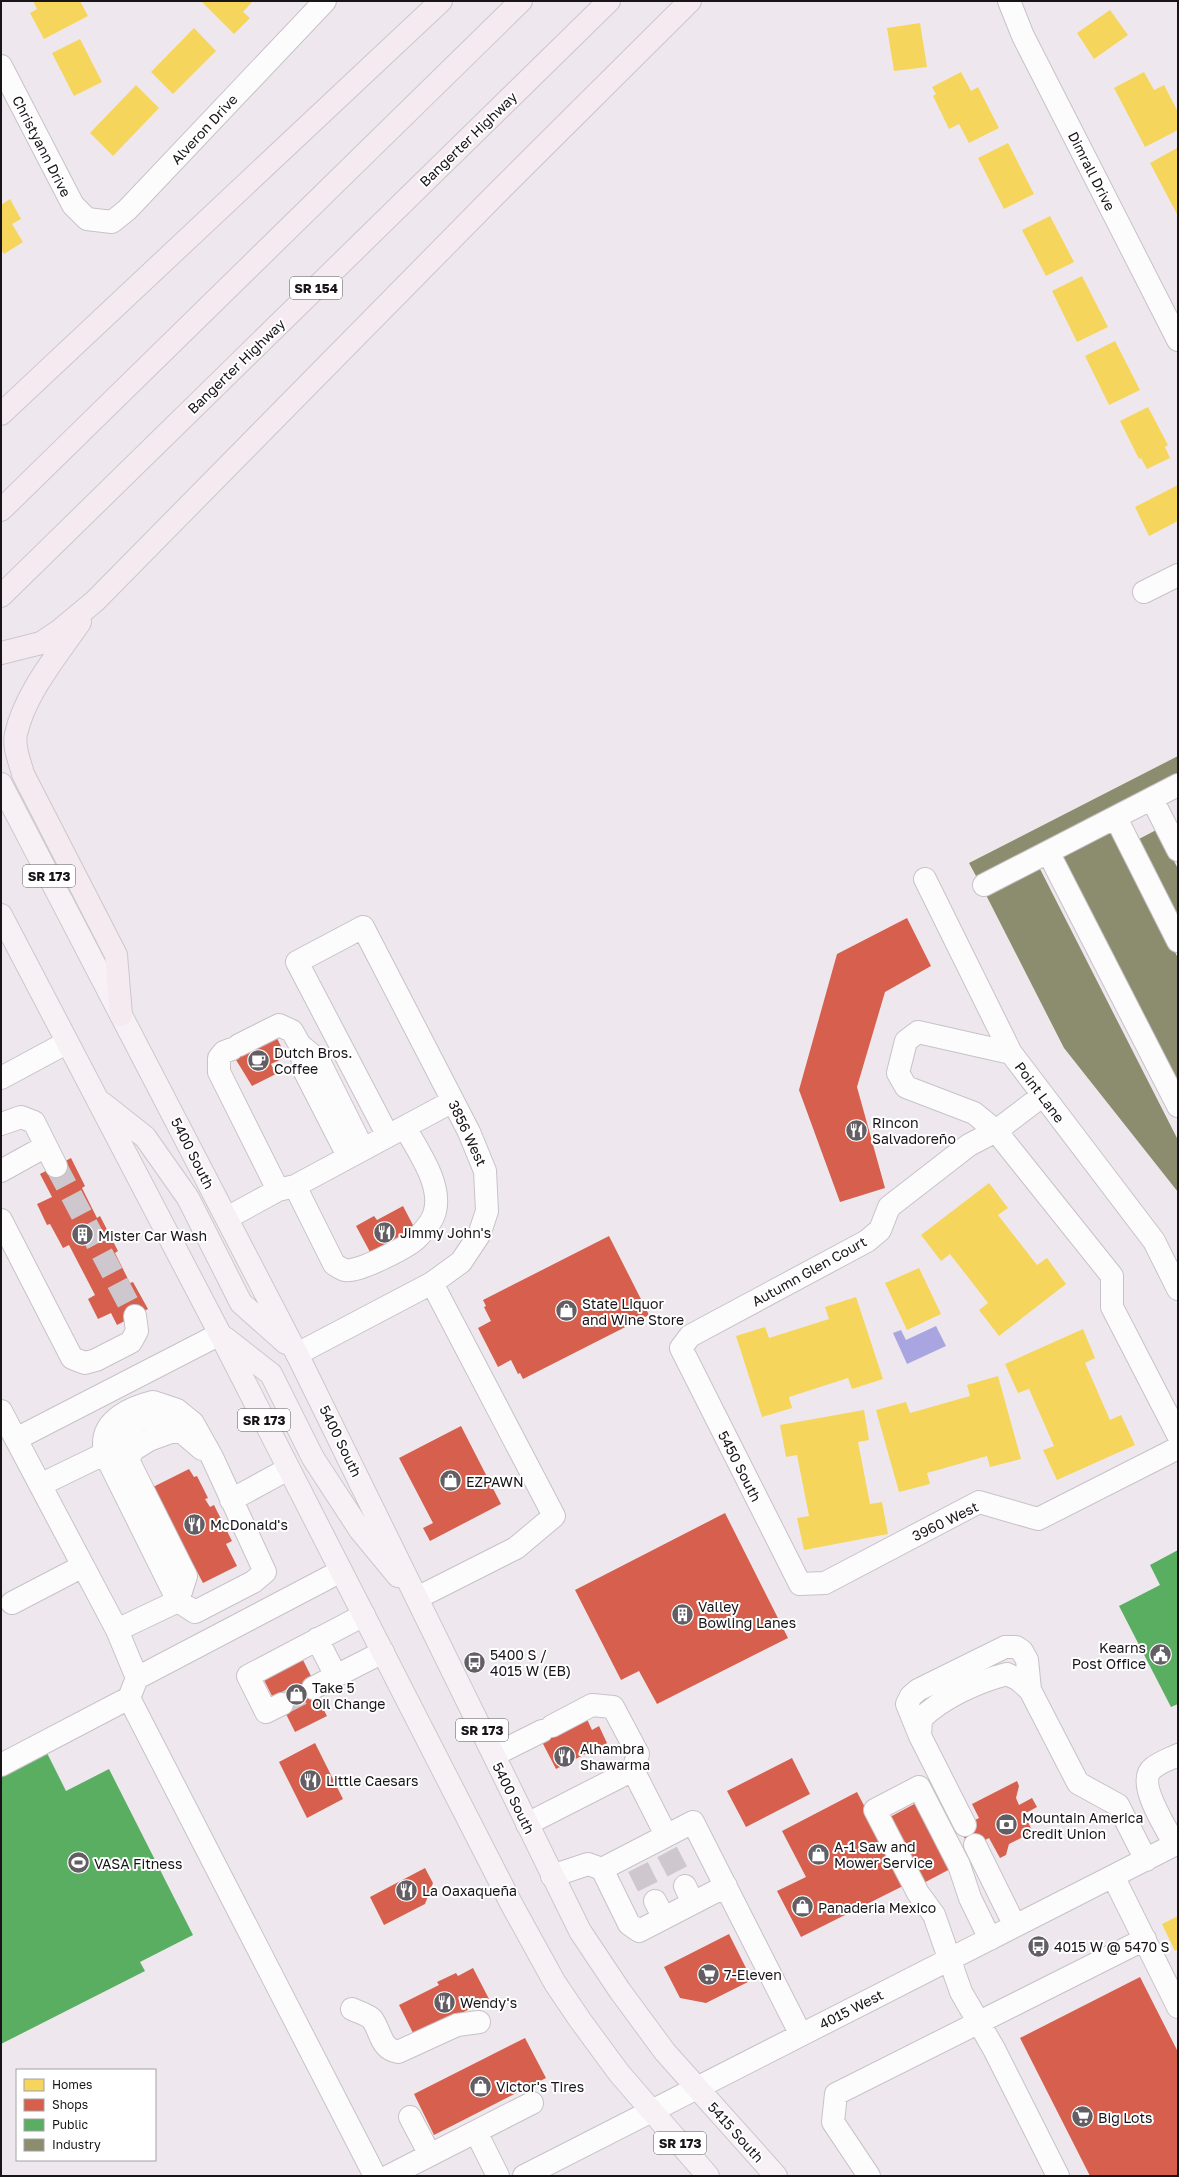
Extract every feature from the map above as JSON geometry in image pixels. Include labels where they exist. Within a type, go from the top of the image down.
[{"type":"highway","points":[[5,413],[441,1]]},
{"type":"highway","points":[[1,510],[521,1]]},
{"type":"highway","name":"Bangerter Highway","points":[[1,596],[609,1]]},
{"type":"highway","points":[[1,653],[40,643],[59,631],[95,601],[500,190],[690,1]]},
{"type":"highway","points":[[95,601],[37,685],[26,706],[16,735],[17,751],[23,774],[116,955],[121,1015]]},
{"type":"main road","name":"5400 South","points":[[1,784],[297,1354],[552,1876],[580,1930],[620,1991],[665,2052],[697,2088]]},
{"type":"main road","name":"SR 173","points":[[1,915],[66,1043],[220,1334],[512,1905],[555,1983],[616,2069],[708,2176]]},
{"type":"main road","points":[[96,1099],[144,1136],[188,1198],[241,1303],[297,1354]]},
{"type":"main road","points":[[220,1334],[271,1374],[313,1458],[360,1530],[417,1598]]},
{"type":"main road","name":"5415 South","points":[[697,2088],[776,2176]]},
{"type":"street","name":"Alveron Drive","points":[[72,206],[87,219],[112,222],[127,210],[325,1]]},
{"type":"street","name":"Dimrall Drive","points":[[1009,1],[1023,36],[1178,340]]},
{"type":"street","name":"Christyann Drive","points":[[1,66],[72,206]]},
{"type":"street","points":[[1144,592],[1178,575]]},
{"type":"street","points":[[984,886],[1178,785]]},
{"type":"street","points":[[1152,798],[1178,850]]},
{"type":"street","points":[[1116,818],[1178,941]]},
{"type":"street","points":[[1048,852],[1178,1106]]},
{"type":"street","name":"Point Lane","points":[[925,879],[1011,1053],[1042,1096],[1154,1241],[1178,1289]]},
{"type":"street","name":"3856 West","points":[[297,1354],[432,1282],[461,1262],[479,1235],[487,1211],[485,1171],[453,1101],[363,927],[297,962],[396,1131]]},
{"type":"street","points":[[356,1153],[304,1070],[300,1045],[292,1031],[279,1025],[224,1052],[219,1058],[219,1072],[247,1130],[334,1264],[345,1271],[361,1269],[415,1240],[428,1225],[435,1212],[435,1193],[431,1178],[396,1131]]},
{"type":"street","points":[[1011,1053],[918,1032],[906,1041],[898,1073],[906,1088],[974,1114],[996,1131],[1112,1276],[1112,1307],[1178,1434]]},
{"type":"street","points":[[1,1078],[66,1043]]},
{"type":"street","name":"Autumn Glen Court","points":[[681,1348],[690,1336],[867,1241],[880,1230],[890,1207],[969,1145],[996,1131],[1042,1096]]},
{"type":"street","points":[[227,1218],[356,1153],[453,1101]]},
{"type":"street","points":[[1,1124],[21,1117],[34,1122],[56,1166]]},
{"type":"street","points":[[1,1170],[46,1146]]},
{"type":"street","points":[[1,1220],[72,1358],[85,1363],[96,1360],[131,1342],[137,1331],[135,1316]]},
{"type":"street","points":[[417,1598],[516,1548],[554,1516],[432,1282]]},
{"type":"street","points":[[16,1440],[220,1334]]},
{"type":"street","name":"5450 South","points":[[681,1348],[800,1584]]},
{"type":"street","points":[[153,1402],[177,1410],[193,1423],[212,1457],[265,1572],[253,1582],[195,1612],[178,1601],[110,1466],[104,1444],[108,1429],[117,1418],[141,1405],[153,1402]]},
{"type":"street","points":[[1,1411],[117,1630],[137,1678]]},
{"type":"street","points":[[117,1630],[178,1601],[186,1576],[128,1460],[133,1450],[149,1440],[171,1432],[182,1432],[212,1457]]},
{"type":"street","name":"3960 West","points":[[800,1584],[825,1583],[980,1502],[1038,1519],[1178,1448]]},
{"type":"street","points":[[40,1485],[106,1453]]},
{"type":"street","points":[[231,1500],[288,1469]]},
{"type":"street","points":[[12,1603],[83,1566]]},
{"type":"street","points":[[1,1765],[129,1698],[137,1678],[342,1571]]},
{"type":"street","points":[[282,1704],[266,1712],[248,1676],[364,1615]]},
{"type":"street","points":[[317,1639],[336,1676]]},
{"type":"street","points":[[313,1688],[383,1652]]},
{"type":"street","points":[[965,1825],[920,1736],[921,1719],[932,1708],[990,1678],[1007,1674],[1019,1680],[1030,1690],[1078,1783],[1118,1804],[1146,1860]]},
{"type":"street","points":[[129,1698],[375,2176]]},
{"type":"street","points":[[494,1755],[592,1705],[613,1707],[638,1754],[633,1770],[664,1842]]},
{"type":"street","points":[[1176,1844],[1150,1797],[1146,1777],[1152,1768],[1178,1755]]},
{"type":"street","points":[[527,1824],[633,1770]]},
{"type":"street","points":[[990,1938],[970,1898],[959,1865],[919,1788],[875,1810],[918,1893],[934,1915],[961,1992],[994,2049],[1058,2176]]},
{"type":"street","points":[[552,1876],[588,1864],[602,1868],[634,1861],[693,1822],[801,2035]]},
{"type":"street","name":"4015 West","points":[[524,2176],[1176,1844]]},
{"type":"street","points":[[975,1845],[1015,1926]]},
{"type":"street","points":[[602,1868],[629,1924],[639,1931],[660,1910],[689,1895],[726,1886]]},
{"type":"street","points":[[1113,1876],[1178,2007]]},
{"type":"street","points":[[869,2176],[833,2122],[836,2094],[1144,1939]]},
{"type":"street","points":[[352,2009],[371,2018],[384,2044],[392,2051],[398,2052],[458,2025],[479,2022]]},
{"type":"street","points":[[389,2176],[532,2103]]},
{"type":"street","points":[[410,2117],[430,2155]]},
{"type":"street","points":[[476,2132],[498,2176]]},
{"type":"shaded area","points":[[936,1326],[946,1346],[907,1364],[893,1333],[901,1330],[906,1340]]},
{"type":"building: Homes","points":[[33,1],[80,1],[88,16],[44,39],[30,13],[37,9]]},
{"type":"building: Homes","points":[[201,1],[253,1],[243,12],[250,18],[234,34]]},
{"type":"building: Homes","points":[[1110,10],[1128,35],[1094,59],[1077,33]]},
{"type":"building: Homes","points":[[920,23],[927,67],[894,71],[887,28]]},
{"type":"building: Homes","points":[[194,28],[216,51],[173,94],[151,72]]},
{"type":"building: Homes","points":[[80,39],[102,82],[74,96],[52,53]]},
{"type":"building: Homes","points":[[961,72],[971,91],[978,87],[999,128],[969,143],[959,124],[949,129],[933,96],[936,94],[932,87]]},
{"type":"building: Homes","points":[[1144,72],[1154,90],[1164,85],[1178,112],[1178,130],[1145,147],[1114,88]]},
{"type":"building: Homes","points":[[136,85],[159,108],[113,156],[90,133]]},
{"type":"building: Homes","points":[[1008,143],[1034,194],[1004,209],[978,158]]},
{"type":"building: Homes","points":[[1177,148],[1178,149],[1178,216],[1150,163]]},
{"type":"building: Homes","points":[[10,199],[21,219],[12,224],[23,242],[4,254],[1,249],[1,205]]},
{"type":"building: Homes","points":[[1050,216],[1074,262],[1046,276],[1022,230]]},
{"type":"building: Homes","points":[[1082,276],[1108,327],[1077,342],[1052,291]]},
{"type":"building: Homes","points":[[1115,341],[1140,390],[1109,405],[1085,356]]},
{"type":"building: Homes","points":[[1148,407],[1168,445],[1165,447],[1170,458],[1147,469],[1141,458],[1139,459],[1120,421]]},
{"type":"building: Homes","points":[[1178,485],[1178,521],[1149,536],[1135,507]]},
{"type":"building: Homes","points":[[989,1183],[1008,1208],[998,1215],[1037,1265],[1047,1258],[1066,1284],[999,1336],[979,1310],[988,1303],[950,1254],[941,1261],[921,1235]]},
{"type":"building: Homes","points":[[919,1268],[941,1314],[907,1330],[885,1283]]},
{"type":"building: Homes","points":[[856,1297],[883,1379],[852,1389],[848,1378],[789,1397],[792,1408],[762,1417],[736,1336],[765,1327],[769,1338],[829,1319],[825,1307]]},
{"type":"building: Homes","points":[[1083,1329],[1095,1358],[1085,1363],[1110,1420],[1121,1415],[1135,1445],[1057,1480],[1043,1450],[1054,1446],[1029,1389],[1018,1393],[1005,1364]]},
{"type":"building: Homes","points":[[998,1376],[1021,1459],[990,1467],[987,1456],[927,1473],[930,1484],[899,1492],[876,1410],[906,1402],[910,1413],[970,1396],[967,1385]]},
{"type":"building: Homes","points":[[864,1410],[869,1440],[858,1442],[870,1504],[882,1502],[888,1534],[804,1550],[797,1518],[809,1516],[797,1455],[786,1457],[780,1425]]},
{"type":"building: Homes","points":[[1178,1916],[1178,1949],[1175,1951],[1162,1924]]},
{"type":"building: Shops","points":[[907,918],[931,966],[885,992],[857,1087],[885,1188],[840,1202],[799,1090],[837,954]]},
{"type":"building: Shops","name":"Dutch Bros. Coffee","points":[[277,1038],[286,1057],[271,1064],[276,1074],[252,1086],[233,1055],[266,1040],[267,1043]]},
{"type":"building: Shops","name":"Mister Car Wash","points":[[71,1158],[85,1186],[82,1188],[97,1218],[100,1216],[118,1251],[115,1253],[130,1283],[133,1282],[148,1309],[117,1325],[111,1313],[98,1319],[88,1299],[95,1295],[69,1245],[63,1248],[50,1224],[47,1225],[37,1204],[52,1197],[40,1174]]},
{"type":"building: Shops","name":"Jimmy John's","points":[[403,1206],[415,1229],[397,1243],[395,1239],[370,1252],[356,1226],[374,1216],[377,1220]]},
{"type":"building: Shops","name":"State Liquor and Wine Store","points":[[609,1236],[649,1315],[523,1379],[520,1373],[518,1374],[511,1360],[498,1367],[478,1328],[491,1321],[484,1307],[486,1306],[483,1300]]},
{"type":"building: Shops","name":"EZPAWN","points":[[461,1426],[501,1504],[430,1541],[423,1528],[433,1523],[399,1458]]},
{"type":"building: Shops","name":"McDonald's","points":[[189,1469],[194,1477],[197,1476],[208,1498],[205,1499],[210,1507],[214,1505],[232,1541],[226,1544],[237,1566],[203,1583],[193,1564],[188,1567],[153,1487]]},
{"type":"building: Shops","name":"Valley Bowling Lanes","points":[[725,1513],[788,1638],[657,1704],[639,1671],[621,1680],[575,1590]]},
{"type":"building: Shops","name":"Take 5 Oil Change","points":[[303,1660],[311,1676],[307,1678],[327,1716],[295,1732],[276,1694],[272,1696],[264,1680]]},
{"type":"building: Shops","name":"Alhambra Shawarma","points":[[586,1717],[592,1730],[599,1726],[607,1743],[556,1769],[541,1740]]},
{"type":"building: Shops","name":"Little Caesars","points":[[315,1743],[343,1799],[307,1818],[279,1762]]},
{"type":"building: Shops","points":[[792,1758],[810,1794],[746,1827],[727,1791]]},
{"type":"building: Shops","name":"Mountain America Credit Union","points":[[1017,1781],[1019,1786],[1016,1798],[1019,1805],[1032,1798],[1037,1807],[1024,1814],[1033,1832],[1009,1844],[1006,1855],[1000,1858],[989,1838],[970,1848],[959,1828],[979,1818],[972,1804]]},
{"type":"building: Shops","points":[[857,1792],[905,1885],[801,1937],[777,1891],[806,1877],[782,1831]]},
{"type":"building: Shops","points":[[918,1802],[952,1868],[918,1886],[890,1817]]},
{"type":"building: Shops","name":"La Oaxaqueña","points":[[425,1868],[433,1883],[425,1904],[384,1925],[370,1897]]},
{"type":"building: Shops","name":"7-Eleven","points":[[729,1934],[752,1980],[706,2003],[680,1998],[664,1967]]},
{"type":"building: Shops","name":"Wendy's","points":[[473,1968],[489,1999],[415,2037],[399,2005],[439,1985],[437,1982],[456,1973],[458,1976]]},
{"type":"building: Shops","points":[[1140,1977],[1178,2052],[1178,2176],[1090,2176],[1020,2038]]},
{"type":"building: Shops","name":"Victor's Tires","points":[[525,2038],[546,2078],[434,2135],[414,2094]]},
{"type":"building: Public","name":"Kearns Post Office","points":[[1178,1550],[1178,1704],[1171,1707],[1119,1606],[1160,1585],[1150,1565]]},
{"type":"building: Public","name":"VASA Fitness","points":[[46,1751],[66,1791],[109,1769],[193,1935],[140,1962],[145,1971],[1,2044],[1,1774]]},
{"type":"building: Industry","points":[[1178,756],[1178,773],[976,876],[969,863]]},
{"type":"building: Industry","points":[[1158,829],[1178,869],[1178,915],[1139,839]]},
{"type":"building: Industry","points":[[1113,831],[1178,958],[1178,1085],[1062,857]]},
{"type":"building: Industry","points":[[1039,867],[1178,1140],[1178,1192],[1064,1048],[986,895]]},
{"type":"tunnel","points":[[56,1166],[135,1316]]},
{"type":"tunnel","points":[[282,1704],[313,1688]]},
{"type":"tunnel","points":[[667,1852],[685,1886]]},
{"type":"tunnel","points":[[638,1867],[655,1901]]},
{"type":"place","name":"Dutch Bros. Coffee","points":[[258,1060]]},
{"type":"place","name":"Rincon Salvadoreño","points":[[856,1130]]},
{"type":"place","name":"Jimmy John's","points":[[384,1232]]},
{"type":"place","name":"Mister Car Wash","points":[[83,1235]]},
{"type":"place","name":"State Liquor and Wine Store","points":[[566,1311]]},
{"type":"place","name":"EZPAWN","points":[[450,1481]]},
{"type":"place","name":"McDonald's","points":[[195,1524]]},
{"type":"place","name":"Valley Bowling Lanes","points":[[682,1614]]},
{"type":"place","name":"Kearns Post Office","points":[[1161,1655]]},
{"type":"place","name":"5400 S / 4015 W (EB)","points":[[475,1662]]},
{"type":"place","name":"Take 5 Oil Change","points":[[297,1695]]},
{"type":"place","name":"Alhambra Shawarma","points":[[565,1756]]},
{"type":"place","name":"Little Caesars","points":[[311,1780]]},
{"type":"place","name":"Mountain America Credit Union","points":[[1006,1825]]},
{"type":"place","name":"A-1 Saw and Mower Service","points":[[818,1854]]},
{"type":"place","name":"VASA Fitness","points":[[79,1863]]},
{"type":"place","name":"La Oaxaqueña","points":[[407,1890]]},
{"type":"place","name":"Panaderia Mexico","points":[[803,1907]]},
{"type":"place","name":"4015 W @ 5470 S","points":[[1039,1946]]},
{"type":"place","name":"7-Eleven","points":[[708,1974]]},
{"type":"place","name":"Wendy's","points":[[444,2002]]},
{"type":"place","name":"Victor's Tires","points":[[480,2086]]},
{"type":"place","name":"Big Lots","points":[[1082,2117]]}]
